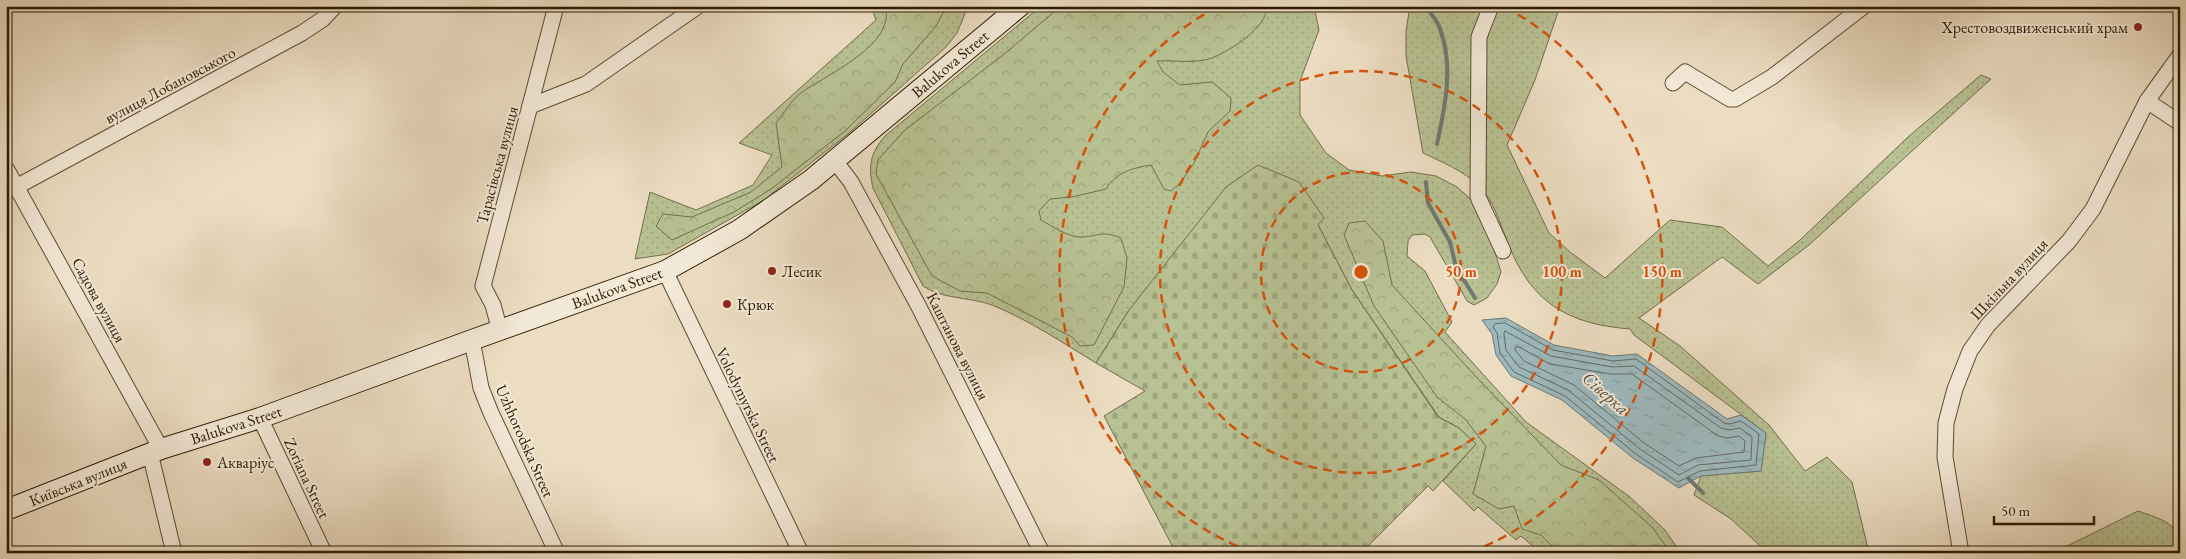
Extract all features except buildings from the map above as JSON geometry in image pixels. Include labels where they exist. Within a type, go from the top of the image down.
[{"type":"main road","name":"Balukova Street","points":[[156,451],[260,418],[665,271],[747,224],[785,199],[835,161],[1020,6]]},
{"type":"main road","name":"Київська вулиця","points":[[6,510],[156,451]]},
{"type":"street","name":"вулиця Лобановського","points":[[16,187],[302,33],[323,19],[334,6]]},
{"type":"street","name":"Тарасівська вулиця","points":[[500,331],[493,306],[483,286],[556,6]]},
{"type":"street","points":[[530,106],[586,84],[698,6]]},
{"type":"street","points":[[1491,6],[1479,37],[1478,198],[1503,251]]},
{"type":"street","points":[[1673,83],[1685,72],[1735,99],[1772,77],[1864,6]]},
{"type":"street","name":"Шкільна вулиця","points":[[1961,553],[1948,489],[1945,448],[1946,423],[1955,389],[1970,351],[1988,325],[2069,241],[2093,209],[2147,101],[2180,55]]},
{"type":"street","points":[[2147,101],[2180,123]]},
{"type":"street","name":"Каштанова вулиця","points":[[835,161],[851,182],[919,307],[1042,553]]},
{"type":"street","name":"Садова вулиця","points":[[6,168],[156,451],[174,553]]},
{"type":"street","name":"Volodymyrska Street","points":[[665,271],[802,553]]},
{"type":"street","name":"Uzhhorodska Street","points":[[472,340],[481,388],[557,553]]},
{"type":"street","name":"Zoriana Street","points":[[260,418],[324,553]]},
{"type":"green space","points":[[871,6],[968,6],[957,33],[946,47],[849,133],[764,200],[668,254],[635,259],[650,192],[696,210],[753,185],[772,155],[739,143],[876,20]]},
{"type":"green space","points":[[885,6],[947,6],[936,26],[903,64],[895,82],[845,131],[771,189],[734,212],[672,240],[656,226],[663,214],[692,217],[751,192],[782,167],[776,123],[797,96],[841,68],[870,46],[880,34],[886,20]]},
{"type":"green space","points":[[1041,6],[1314,6],[1319,30],[1300,81],[1300,115],[1326,153],[1349,170],[1382,176],[1411,172],[1436,176],[1457,187],[1474,202],[1490,236],[1501,272],[1497,284],[1487,298],[1474,305],[1467,301],[1430,237],[1425,234],[1412,235],[1408,241],[1407,256],[1425,271],[1452,322],[1445,332],[1526,422],[1630,497],[1665,530],[1681,553],[1541,553],[1521,536],[1516,540],[1478,507],[1474,511],[1443,481],[1476,444],[1459,428],[1439,417],[1352,290],[1318,225],[1129,310],[1096,363],[1046,332],[1006,311],[983,302],[947,296],[923,286],[873,188],[871,167],[873,154],[885,136]]},
{"type":"green space","points":[[1061,6],[1267,6],[1261,22],[1255,30],[1238,44],[1212,58],[1199,61],[1157,61],[1163,72],[1180,85],[1212,82],[1231,98],[1230,111],[1208,132],[1194,163],[1180,183],[1171,191],[1164,189],[1151,165],[1144,166],[1131,169],[1115,178],[1106,189],[1072,197],[1050,199],[1039,211],[1041,220],[1072,236],[1082,237],[1104,234],[1121,238],[1127,258],[1124,287],[1094,345],[1080,346],[1072,337],[987,293],[960,291],[932,276],[876,174],[878,160],[905,130],[1003,55]]},
{"type":"green space","points":[[1410,6],[1560,6],[1535,80],[1507,145],[1549,233],[1570,252],[1605,278],[1670,220],[1722,227],[1768,266],[1800,240],[1908,137],[1981,75],[1991,79],[1809,245],[1758,284],[1722,257],[1639,318],[1680,346],[1769,425],[1805,471],[1827,457],[1852,482],[1869,553],[1768,553],[1731,519],[1694,495],[1701,476],[1761,471],[1766,433],[1634,335],[1630,329],[1588,322],[1570,315],[1554,307],[1528,281],[1517,264],[1496,213],[1484,192],[1460,171],[1423,153],[1406,56],[1406,31]]},
{"type":"green space","points":[[1258,165],[1299,182],[1324,218],[1318,225],[1352,290],[1438,417],[1459,428],[1476,444],[1433,491],[1428,486],[1361,553],[1176,553],[1104,416],[1145,391],[1096,363],[1129,310],[1226,187]]},
{"type":"green space","points":[[1365,221],[1383,241],[1392,285],[1478,379],[1561,465],[1599,480],[1652,527],[1671,553],[1559,553],[1541,535],[1522,529],[1514,506],[1499,509],[1473,494],[1486,446],[1465,419],[1437,397],[1374,306],[1344,235],[1349,223]]},
{"type":"green space","points":[[2138,511],[2162,520],[2173,528],[2177,535],[2180,553],[2053,553]]},
{"type":"water","points":[[1506,318],[1554,345],[1613,356],[1637,354],[1727,419],[1741,415],[1766,433],[1761,471],[1701,476],[1679,488],[1633,458],[1562,400],[1511,376],[1496,355],[1492,334],[1482,320]]},
{"type":"waterway","name":"Сіверка","points":[[1425,6],[1439,26],[1447,57],[1447,86],[1437,144]]},
{"type":"waterway","name":"Сіверка","points":[[1426,182],[1428,203],[1450,242],[1456,267],[1475,298]]},
{"type":"waterway","name":"Сіверка","points":[[1688,478],[1703,493]]},
{"type":"place","name":"Хрестовоздвиженський храм","points":[[2138,27]]},
{"type":"place","name":"Лесик","points":[[772,271]]},
{"type":"place","name":"Крюк","points":[[727,304]]},
{"type":"place","name":"Акваріус","points":[[207,462]]}]
